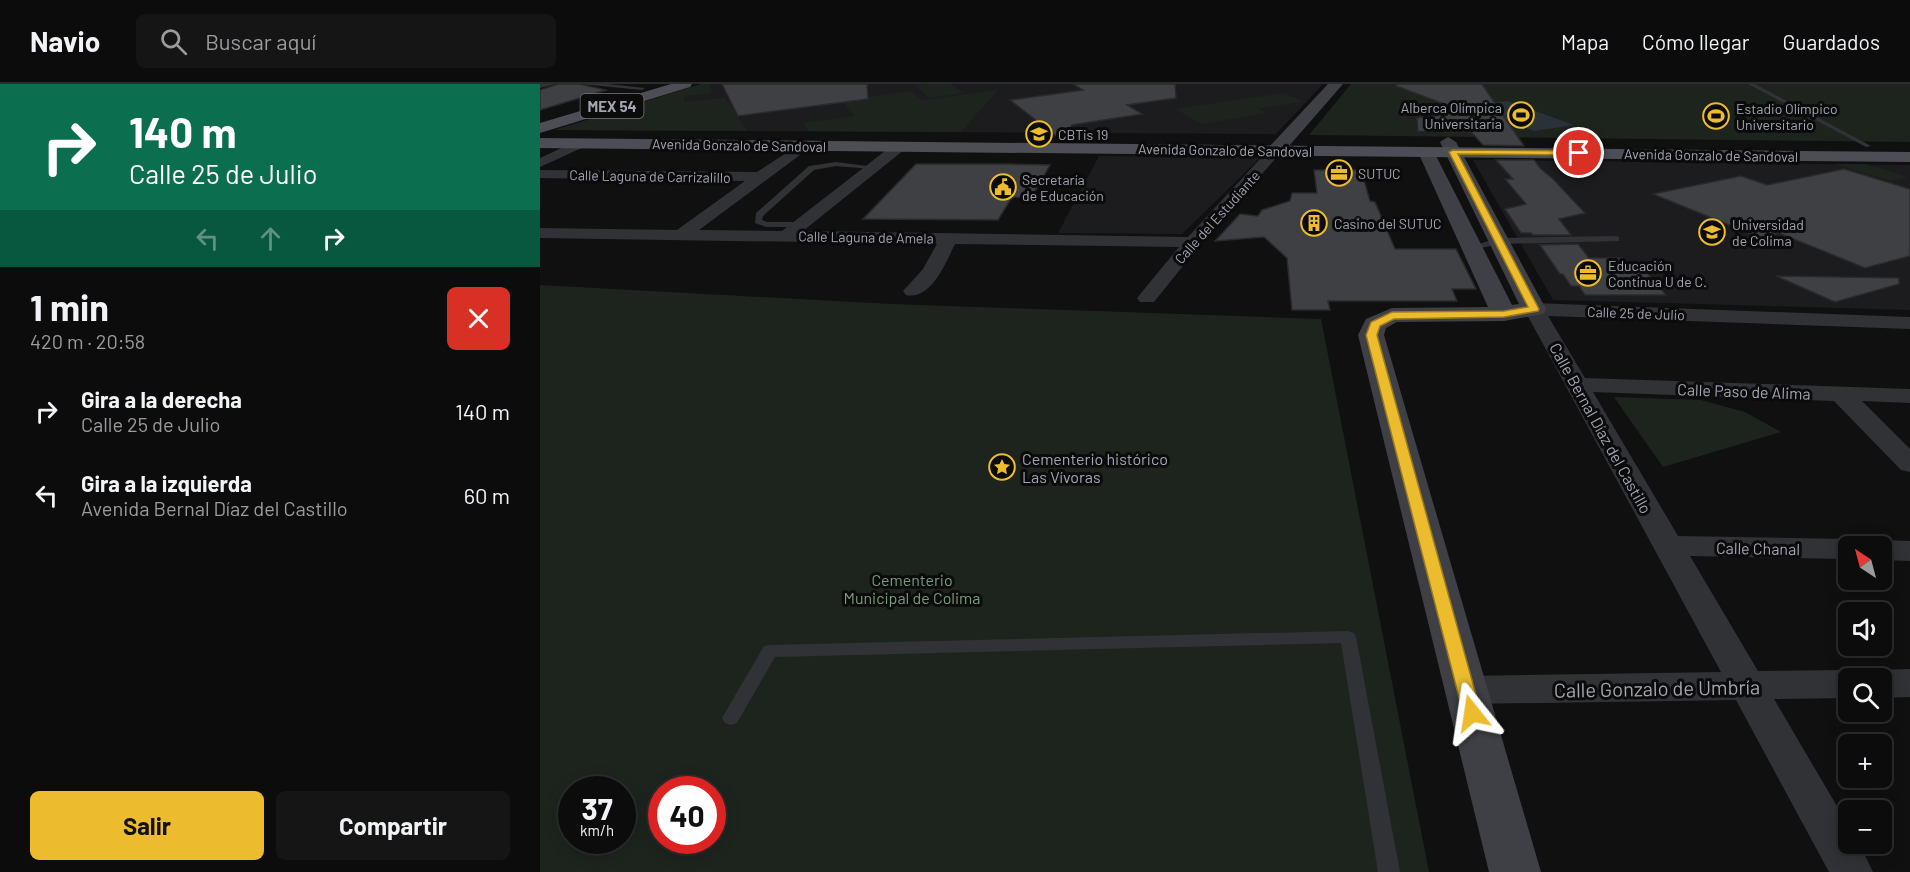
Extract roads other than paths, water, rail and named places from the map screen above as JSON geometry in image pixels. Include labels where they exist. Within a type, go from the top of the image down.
[{"type":"main road","name":"MEX 54","points":[[540,128],[685,84]]},
{"type":"main road","name":"MEX 54","points":[[540,118],[649,86]]},
{"type":"main road","name":"Avenida Gonzalo de Sandoval","points":[[542,141],[582,143],[781,141],[803,146],[899,147],[1026,143]]},
{"type":"main road","name":"Avenida Gonzalo de Sandoval","points":[[542,141],[1281,145],[1910,157]]},
{"type":"main road","name":"Avenida Gonzalo de Sandoval","points":[[1281,145],[1426,152],[1450,147],[1910,147]]},
{"type":"street","name":"Calle del Estudiante","points":[[1147,298],[1193,242],[1336,84]]},
{"type":"street","points":[[540,163],[582,143]]},
{"type":"street","points":[[681,235],[803,146]]},
{"type":"street","points":[[787,236],[899,147]]},
{"type":"street","points":[[1450,147],[1534,309]]},
{"type":"street","points":[[1426,152],[1504,314]]},
{"type":"street","name":"Calle Laguna de Carrizalillo","points":[[540,174],[760,177]]},
{"type":"street","name":"Calle Laguna de Amela","points":[[540,233],[1193,242]]},
{"type":"street","points":[[913,291],[931,272],[949,238]]},
{"type":"street","name":"Calle 25 de Julio","points":[[1466,690],[1371,335],[1375,324],[1392,315],[1504,314],[1534,309],[1910,322]]},
{"type":"street","name":"Calle Bernal Díaz del Castillo","points":[[1534,309],[1852,872]]},
{"type":"street","name":"Calle Paso de Alima","points":[[1578,385],[1910,396]]},
{"type":"street","points":[[1841,394],[1910,464]]},
{"type":"street","name":"Calle Chanal","points":[[1668,546],[1838,549]]},
{"type":"street","points":[[1892,550],[1910,551]]},
{"type":"street","points":[[1892,684],[1910,683]]},
{"type":"street","name":"Calle Gonzalo de Umbría","points":[[1466,690],[1838,684]]},
{"type":"street","points":[[1466,690],[1515,872]]},
{"type":"lane","points":[[540,86],[553,84]]},
{"type":"lane","points":[[584,84],[649,86]]},
{"type":"lane","points":[[1751,84],[1868,146]]},
{"type":"lane","points":[[801,225],[766,224],[758,221],[759,215],[812,168],[836,164],[871,167]]},
{"type":"lane","points":[[1472,247],[1499,241],[1616,239]]},
{"type":"lane","points":[[731,718],[770,651],[1348,637],[1389,872]]},
{"type":"place","name":"Alberca Olímpica Universitaria","points":[[1521,115]]},
{"type":"place","name":"Estadio Olímpico Universitario","points":[[1716,116]]},
{"type":"place","name":"CBTis 19","points":[[1039,134]]},
{"type":"place","name":"SUTUC","points":[[1339,173]]},
{"type":"place","name":"Secretaría de Educación","points":[[1003,187]]},
{"type":"place","name":"Casino del SUTUC","points":[[1314,223]]},
{"type":"place","name":"Universidad de Colima","points":[[1712,232]]},
{"type":"place","name":"Educación Contínua U de C.","points":[[1588,273]]},
{"type":"place","name":"Cementerio histórico Las Vívoras","points":[[1002,467]]},
{"type":"park label","name":"Cementerio Municipal de Colima","points":[[912,588]]}]
